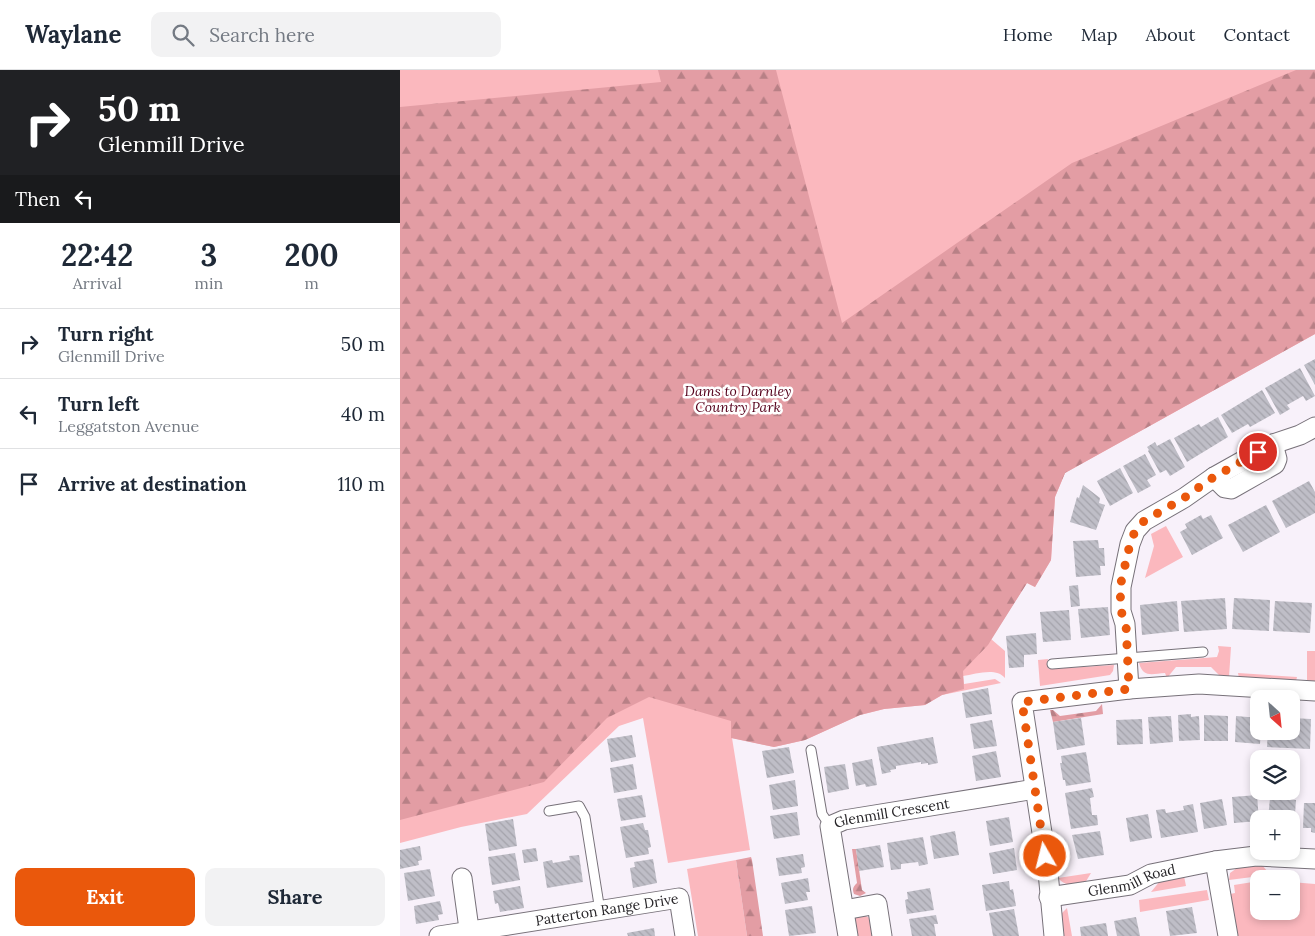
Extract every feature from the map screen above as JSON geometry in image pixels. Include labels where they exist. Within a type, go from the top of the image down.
[{"type":"street","points":[[1129,689],[1126,624],[1121,611],[1120,587],[1135,531],[1144,521],[1184,498],[1214,477],[1274,444],[1300,435],[1315,427]]},
{"type":"street","points":[[1054,936],[1048,872],[1022,702],[1129,689],[1198,684],[1315,691]]},
{"type":"street","name":"Glenmill Crescent","points":[[848,936],[830,826],[844,820],[1035,789]]},
{"type":"street","name":"Glenmill Road","points":[[1049,897],[1130,885],[1151,874],[1215,861],[1256,856],[1315,859]]},
{"type":"street","points":[[1215,861],[1228,936]]},
{"type":"street","points":[[462,878],[470,933]]},
{"type":"street","name":"Patterton Range Drive","points":[[439,936],[470,933],[679,898],[685,936]]},
{"type":"street","points":[[844,910],[877,904],[882,936]]},
{"type":"lane","points":[[1052,664],[1203,652]]},
{"type":"lane","points":[[811,750],[822,814],[830,826]]},
{"type":"lane","points":[[549,811],[579,806],[582,811],[585,817],[600,911]]},
{"type":"green space","name":"Dams to Darnley Country Park","points":[[400,70],[1315,70],[1315,334],[1065,473],[1055,497],[1051,560],[1035,587],[1027,583],[991,639],[1005,651],[1005,678],[991,672],[963,676],[964,684],[995,679],[1001,683],[942,695],[925,705],[884,709],[860,715],[805,740],[774,747],[732,738],[750,850],[668,863],[643,718],[619,726],[527,814],[461,827],[400,843]]},
{"type":"green space","name":"Dams to Darnley Country Park","points":[[658,70],[776,70],[842,323],[1072,163],[1296,70],[1315,70],[1315,334],[1065,473],[1055,497],[1051,560],[1035,587],[1027,583],[988,645],[963,671],[964,689],[942,695],[925,705],[884,709],[860,715],[805,740],[774,747],[731,738],[731,721],[649,697],[607,718],[544,782],[400,820],[400,107],[661,82]]},
{"type":"green space","points":[[1166,526],[1183,557],[1145,578],[1154,546],[1151,534]]},
{"type":"green space","points":[[1218,646],[1231,647],[1229,677],[1222,678],[1211,667],[1176,667],[1167,678],[1165,673],[1146,673],[1139,663],[1217,657]]},
{"type":"green space","points":[[1307,651],[1315,651],[1315,683],[1307,681]]},
{"type":"green space","points":[[1048,659],[1047,666],[1049,669],[1114,665],[1110,675],[1040,686],[1038,660]]},
{"type":"green space","points":[[1238,673],[1297,677],[1296,681],[1239,678]]},
{"type":"green space","points":[[1102,704],[1103,714],[1053,722],[1050,710],[1053,710],[1060,716],[1096,711]]},
{"type":"green space","points":[[852,849],[856,849],[862,890],[866,893],[860,896],[854,894],[853,891],[857,883]]},
{"type":"green space","points":[[751,857],[763,936],[747,936],[736,860]]},
{"type":"green space","points":[[736,860],[747,936],[698,936],[687,869]]},
{"type":"green space","points":[[1261,864],[1266,870],[1250,870],[1250,877],[1229,880],[1230,873],[1240,866]]},
{"type":"green space","points":[[1091,873],[1085,883],[1070,885],[1058,878]]},
{"type":"green space","points":[[1184,876],[1186,886],[1151,892],[1160,881]]},
{"type":"green space","points":[[1250,882],[1250,920],[1300,920],[1300,883],[1315,884],[1315,936],[1237,936],[1230,894],[1235,893],[1234,885]]},
{"type":"green space","points":[[1207,890],[1209,900],[1140,912],[1139,900]]},
{"type":"green space","points":[[1067,908],[1072,936],[1063,936],[1061,914]]},
{"type":"green space","points":[[861,915],[871,919],[874,936],[855,936],[853,922],[855,916]]},
{"type":"building","points":[[1315,359],[1315,385],[1304,365]]},
{"type":"building","points":[[1300,368],[1315,396],[1306,401],[1303,396],[1287,405],[1290,409],[1280,415],[1265,388]]},
{"type":"building","points":[[1262,390],[1275,413],[1250,427],[1248,424],[1232,433],[1221,415]]},
{"type":"building","points":[[1218,417],[1228,437],[1187,462],[1174,438],[1199,424],[1201,427]]},
{"type":"building","points":[[1170,439],[1185,467],[1170,476],[1166,470],[1160,473],[1147,447],[1155,442],[1157,446]]},
{"type":"building","points":[[1145,454],[1156,475],[1147,480],[1151,486],[1138,493],[1123,466]]},
{"type":"building","points":[[1120,468],[1133,493],[1110,506],[1097,481]]},
{"type":"building","points":[[1309,481],[1315,492],[1315,513],[1286,528],[1272,501]]},
{"type":"building","points":[[1083,485],[1100,498],[1099,503],[1105,505],[1096,530],[1070,522],[1077,497],[1079,498]]},
{"type":"building","points":[[1266,505],[1280,532],[1243,552],[1228,525]]},
{"type":"building","points":[[1201,515],[1203,519],[1211,515],[1223,538],[1192,555],[1180,532],[1187,528],[1185,524]]},
{"type":"building","points":[[1098,540],[1099,548],[1104,548],[1105,566],[1100,566],[1101,575],[1076,577],[1073,541]]},
{"type":"building","points":[[1078,585],[1080,606],[1071,607],[1069,586]]},
{"type":"building","points":[[1225,598],[1227,629],[1184,632],[1181,601]]},
{"type":"building","points":[[1234,598],[1270,600],[1269,631],[1232,629]]},
{"type":"building","points":[[1177,601],[1179,631],[1142,635],[1140,605]]},
{"type":"building","points":[[1275,601],[1312,603],[1310,633],[1273,631]]},
{"type":"building","points":[[1108,607],[1110,635],[1081,638],[1078,609]]},
{"type":"building","points":[[1069,610],[1071,640],[1043,642],[1040,612]]},
{"type":"building","points":[[1036,633],[1037,654],[1024,655],[1024,667],[1009,668],[1006,636]]},
{"type":"building","points":[[988,688],[992,714],[966,718],[962,693]]},
{"type":"building","points":[[1191,714],[1191,717],[1199,716],[1200,740],[1179,741],[1178,715]]},
{"type":"building","points":[[1204,715],[1228,716],[1228,741],[1204,741]]},
{"type":"building","points":[[1171,716],[1173,742],[1150,744],[1148,717]]},
{"type":"building","points":[[1236,716],[1250,717],[1250,740],[1260,740],[1260,744],[1235,742]]},
{"type":"building","points":[[1081,718],[1085,745],[1057,750],[1053,722]]},
{"type":"building","points":[[1300,718],[1311,719],[1310,749],[1267,747],[1267,740],[1300,740]]},
{"type":"building","points":[[1142,719],[1143,744],[1117,745],[1116,720]]},
{"type":"building","points":[[992,720],[997,746],[974,749],[970,724]]},
{"type":"building","points":[[632,735],[636,757],[611,762],[607,739]]},
{"type":"building","points":[[933,737],[938,763],[928,765],[928,763],[921,764],[921,762],[896,766],[896,769],[890,770],[891,772],[882,774],[877,747]]},
{"type":"building","points":[[789,747],[794,773],[767,778],[762,751]]},
{"type":"building","points":[[996,751],[1001,777],[976,781],[972,756]]},
{"type":"building","points":[[1086,752],[1091,782],[1066,786],[1060,763],[1062,763],[1061,756]]},
{"type":"building","points":[[872,759],[877,785],[866,787],[865,784],[856,786],[852,763]]},
{"type":"building","points":[[633,764],[637,789],[614,793],[610,768]]},
{"type":"building","points":[[845,764],[849,789],[828,793],[824,767]]},
{"type":"building","points":[[795,780],[798,806],[773,810],[769,785]]},
{"type":"building","points":[[1092,788],[1094,797],[1090,798],[1092,815],[1097,815],[1098,825],[1071,829],[1065,793]]},
{"type":"building","points":[[642,795],[646,817],[621,821],[617,799]]},
{"type":"building","points":[[1250,796],[1250,800],[1257,800],[1258,810],[1250,810],[1250,822],[1234,823],[1232,797]]},
{"type":"building","points":[[1222,799],[1227,825],[1204,829],[1200,803]]},
{"type":"building","points":[[1270,800],[1296,800],[1295,810],[1269,810]]},
{"type":"building","points":[[1304,803],[1315,803],[1315,833],[1311,832],[1311,828],[1303,828]]},
{"type":"building","points":[[1193,804],[1198,832],[1161,838],[1156,810],[1165,809],[1166,813],[1184,810],[1183,806]]},
{"type":"building","points":[[797,812],[800,835],[774,839],[770,816]]},
{"type":"building","points":[[1148,814],[1152,838],[1130,842],[1126,818]]},
{"type":"building","points":[[1009,817],[1013,842],[990,846],[986,821]]},
{"type":"building","points":[[513,819],[517,846],[489,851],[485,824]]},
{"type":"building","points":[[643,823],[645,830],[648,830],[651,847],[648,848],[649,854],[626,858],[620,827]]},
{"type":"building","points":[[955,831],[959,855],[934,859],[930,836]]},
{"type":"building","points":[[1100,831],[1104,855],[1078,859],[1072,835]]},
{"type":"building","points":[[923,837],[928,864],[919,866],[918,862],[901,864],[901,869],[891,870],[887,843]]},
{"type":"building","points":[[880,845],[884,867],[859,871],[856,849]]},
{"type":"building","points":[[420,846],[422,860],[418,861],[419,865],[400,869],[400,850]]},
{"type":"building","points":[[536,848],[538,861],[524,863],[522,850]]},
{"type":"building","points":[[1014,848],[1017,870],[993,874],[989,853]]},
{"type":"building","points":[[515,853],[520,880],[492,885],[488,857]]},
{"type":"building","points":[[803,854],[805,867],[801,868],[802,873],[779,876],[776,858]]},
{"type":"building","points":[[579,855],[583,882],[547,888],[543,862],[552,860],[553,863],[570,860],[569,856]]},
{"type":"building","points":[[653,859],[657,883],[633,888],[630,868],[635,867],[634,862]]},
{"type":"building","points":[[430,869],[435,896],[408,901],[404,873]]},
{"type":"building","points":[[808,878],[810,892],[806,892],[808,900],[785,904],[781,883]]},
{"type":"building","points":[[1009,881],[1010,890],[1013,889],[1016,906],[986,911],[982,885]]},
{"type":"building","points":[[520,886],[524,908],[500,912],[498,903],[495,904],[493,891]]},
{"type":"building","points":[[930,888],[934,910],[907,914],[905,900],[908,899],[907,892]]},
{"type":"building","points":[[440,901],[443,914],[438,915],[439,920],[416,924],[414,906]]},
{"type":"building","points":[[812,906],[816,933],[789,936],[785,910]]},
{"type":"building","points":[[1192,907],[1197,933],[1170,936],[1166,911]]},
{"type":"building","points":[[1014,909],[1019,936],[993,936],[989,913]]},
{"type":"building","points":[[936,915],[938,924],[934,924],[936,936],[912,936],[909,919]]},
{"type":"building","points":[[1136,917],[1140,936],[1117,936],[1114,921]]},
{"type":"building","points":[[1106,923],[1108,936],[1081,936],[1080,927]]},
{"type":"building","points":[[654,928],[655,936],[628,936],[627,933]]},
{"type":"route","points":[[1045,856],[1022,702],[1129,689],[1126,624],[1121,611],[1120,587],[1135,531],[1144,521],[1258,452]]}]
